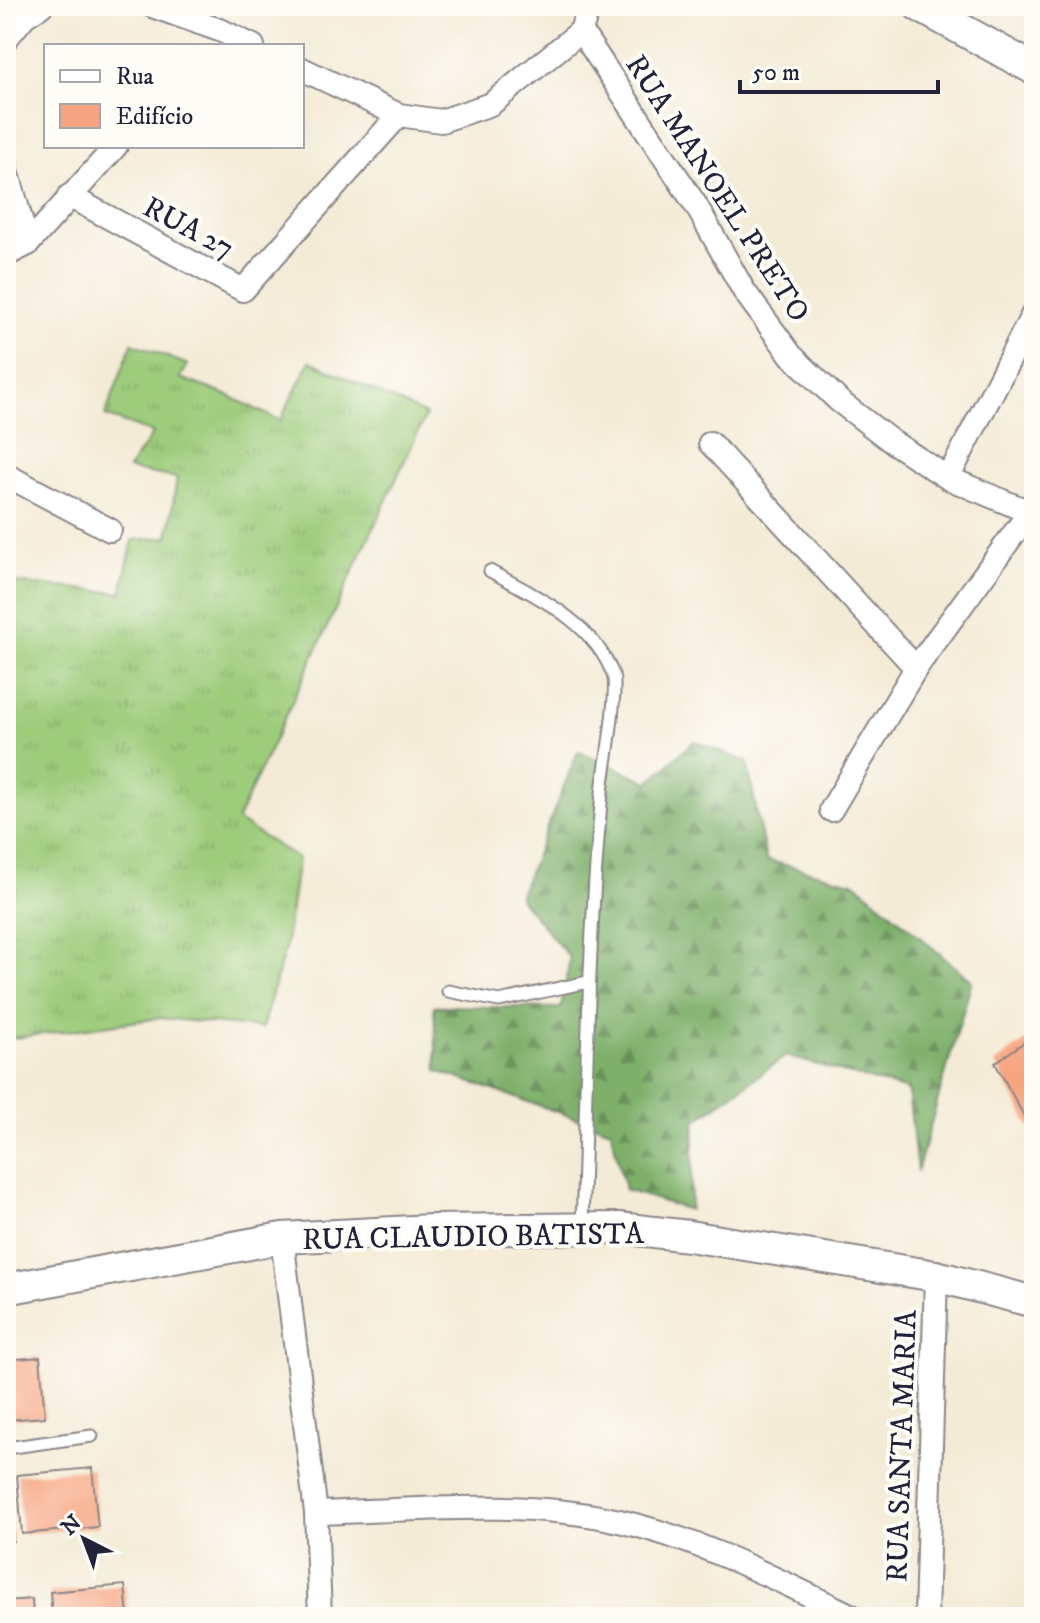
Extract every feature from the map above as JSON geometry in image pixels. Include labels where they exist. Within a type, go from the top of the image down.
[{"type":"main road","points":[[919,6],[1034,69]]},
{"type":"main road","name":"RUA CLAUDIO BATISTA","points":[[6,1289],[282,1238],[431,1230],[619,1228],[689,1236],[936,1276],[1034,1302]]},
{"type":"street","points":[[6,39],[25,16],[41,6]]},
{"type":"street","points":[[152,6],[215,39],[242,44]]},
{"type":"street","points":[[304,70],[399,115],[441,121],[491,104],[581,31],[589,6]]},
{"type":"street","name":"RUA MANOEL PRETO","points":[[581,31],[697,207],[744,291],[778,340],[839,401],[891,441],[948,478],[1032,514]]},
{"type":"street","name":"RUA 27","points":[[69,196],[243,290],[399,115]]},
{"type":"street","points":[[6,255],[28,244],[114,148]]},
{"type":"street","points":[[6,167],[28,244]]},
{"type":"street","points":[[948,478],[1034,312]]},
{"type":"street","points":[[710,443],[916,668]]},
{"type":"street","points":[[6,475],[110,530]]},
{"type":"street","points":[[831,810],[916,668],[1032,514]]},
{"type":"street","points":[[282,1238],[316,1513],[320,1617]]},
{"type":"street","name":"RUA SANTA MARIA","points":[[926,1617],[936,1276]]},
{"type":"street","points":[[316,1513],[491,1507],[617,1520],[730,1557],[854,1617]]},
{"type":"lane","points":[[490,571],[554,606],[602,651],[615,679],[599,823],[588,982],[582,1228]]},
{"type":"lane","points":[[448,991],[499,1001],[588,982]]},
{"type":"lane","points":[[6,1448],[92,1436]]},
{"type":"green space","points":[[132,343],[188,365],[180,378],[229,396],[280,421],[310,361],[426,415],[237,820],[298,859],[285,949],[262,1028],[160,1018],[6,1039],[6,582],[121,593],[133,540],[168,537],[177,478],[128,469],[153,433],[105,416]]},
{"type":"green space","points":[[694,741],[747,762],[766,860],[856,883],[972,981],[917,1172],[908,1090],[786,1056],[695,1121],[690,1210],[625,1190],[611,1130],[437,1071],[434,1006],[561,1008],[570,958],[519,897],[578,751],[649,782]]},
{"type":"building","points":[[1034,1035],[1034,1134],[995,1063]]},
{"type":"building","points":[[40,1357],[45,1417],[6,1420],[6,1360]]},
{"type":"building","points":[[92,1468],[98,1527],[22,1534],[17,1475]]},
{"type":"building","points":[[8,1485],[13,1541],[6,1541]]},
{"type":"building","points":[[125,1585],[128,1617],[52,1617],[50,1592]]},
{"type":"building","points":[[32,1599],[33,1617],[6,1617],[6,1601]]}]
